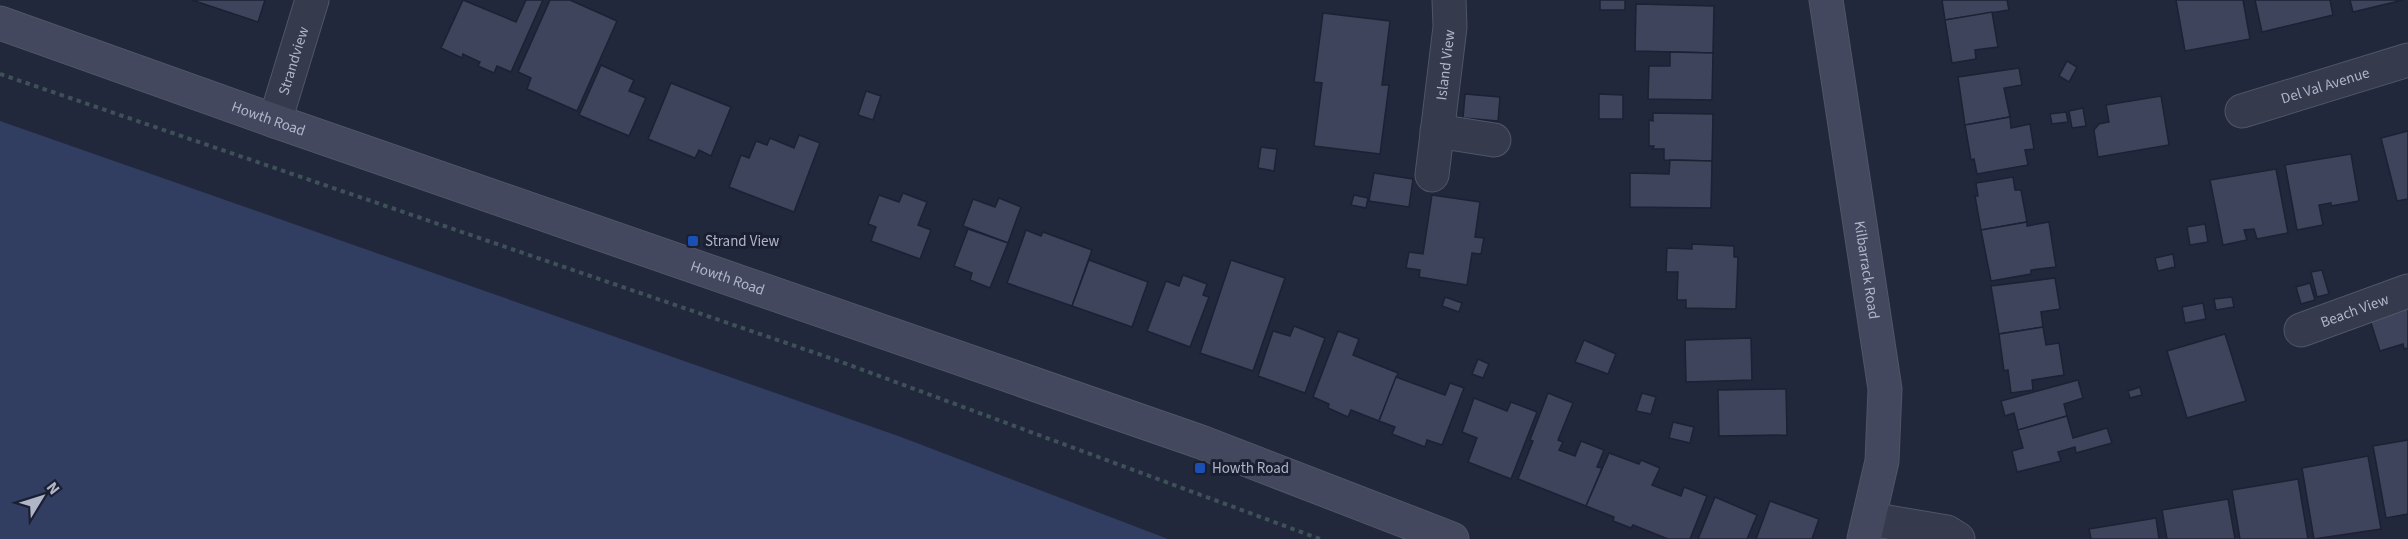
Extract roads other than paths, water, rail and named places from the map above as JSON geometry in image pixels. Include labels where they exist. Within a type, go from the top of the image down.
[{"type":"main road","name":"Kilbarrack Road","points":[[1826,0],[1885,389],[1882,461],[1867,529]]},
{"type":"main road","name":"Howth Road","points":[[0,23],[274,121],[1201,442],[1452,539]]},
{"type":"street","name":"Strandview","points":[[274,121],[312,0]]},
{"type":"street","name":"Island View","points":[[1432,175],[1450,27],[1449,0]]},
{"type":"street","name":"Del Val Avenue","points":[[2242,111],[2408,60]]},
{"type":"street","points":[[1437,131],[1494,140]]},
{"type":"street","name":"Beach View","points":[[2301,330],[2408,291]]},
{"type":"street","points":[[1867,529],[1947,532],[1959,539]]},
{"type":"water","points":[[0,121],[901,437],[1168,539],[0,539]]},
{"type":"place","name":"Strand View","points":[[693,241]]},
{"type":"place","name":"Howth Road","points":[[1200,468]]}]
